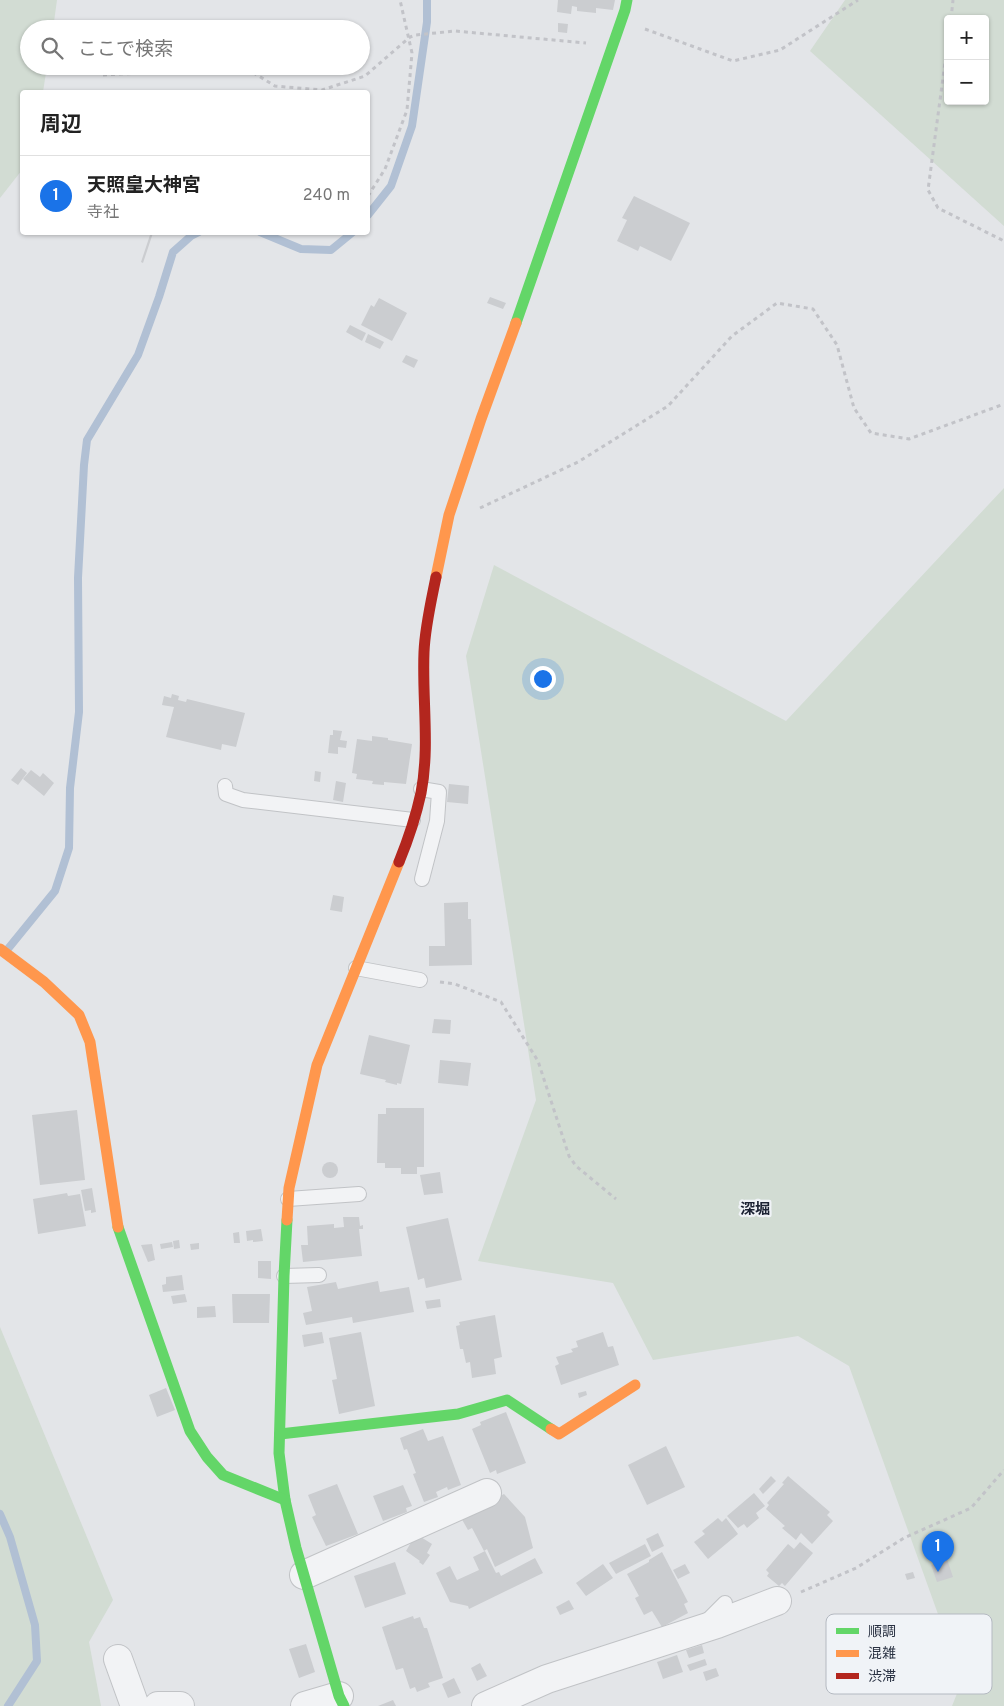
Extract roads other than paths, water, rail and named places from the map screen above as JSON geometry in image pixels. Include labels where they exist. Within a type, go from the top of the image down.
[{"type":"street","points":[[305,1706],[341,1701],[296,1548],[285,1500],[279,1453],[284,1276],[289,1188],[317,1065],[407,842],[421,789],[426,750],[424,654],[426,626],[450,515],[481,419],[538,261],[627,0]]},
{"type":"street","points":[[0,949],[44,982],[78,1015],[90,1042],[116,1222],[190,1431],[223,1475],[285,1500]]},
{"type":"street","points":[[280,1434],[458,1414],[506,1400],[559,1434],[634,1385]]},
{"type":"street","points":[[304,1575],[487,1493]]},
{"type":"street","points":[[486,1706],[547,1679],[710,1626],[777,1601]]},
{"type":"street","points":[[118,1659],[135,1706]]},
{"type":"street","points":[[158,1706],[180,1706]]},
{"type":"lane","points":[[225,786],[226,794],[243,800],[413,820]]},
{"type":"lane","points":[[421,789],[439,792],[437,820],[422,879]]},
{"type":"lane","points":[[343,959],[357,966],[420,980]]},
{"type":"lane","points":[[288,1199],[359,1194]]},
{"type":"lane","points":[[284,1276],[319,1275]]},
{"type":"lane","points":[[710,1626],[709,1619],[725,1603]]},
{"type":"waterway","points":[[370,212],[391,186],[412,126],[427,22],[427,0]]},
{"type":"waterway","points":[[7,950],[55,891],[69,848],[70,788],[79,712],[78,578],[87,440],[138,355],[173,252],[193,235]]},
{"type":"waterway","points":[[267,235],[301,249],[331,250],[349,235]]},
{"type":"waterway","points":[[0,1514],[10,1537],[35,1625],[37,1661],[8,1706]]},
{"type":"place","name":"天照皇大神宮","points":[[938,1572]]},
{"type":"district","name":"深堀","points":[[755,1209]]}]
